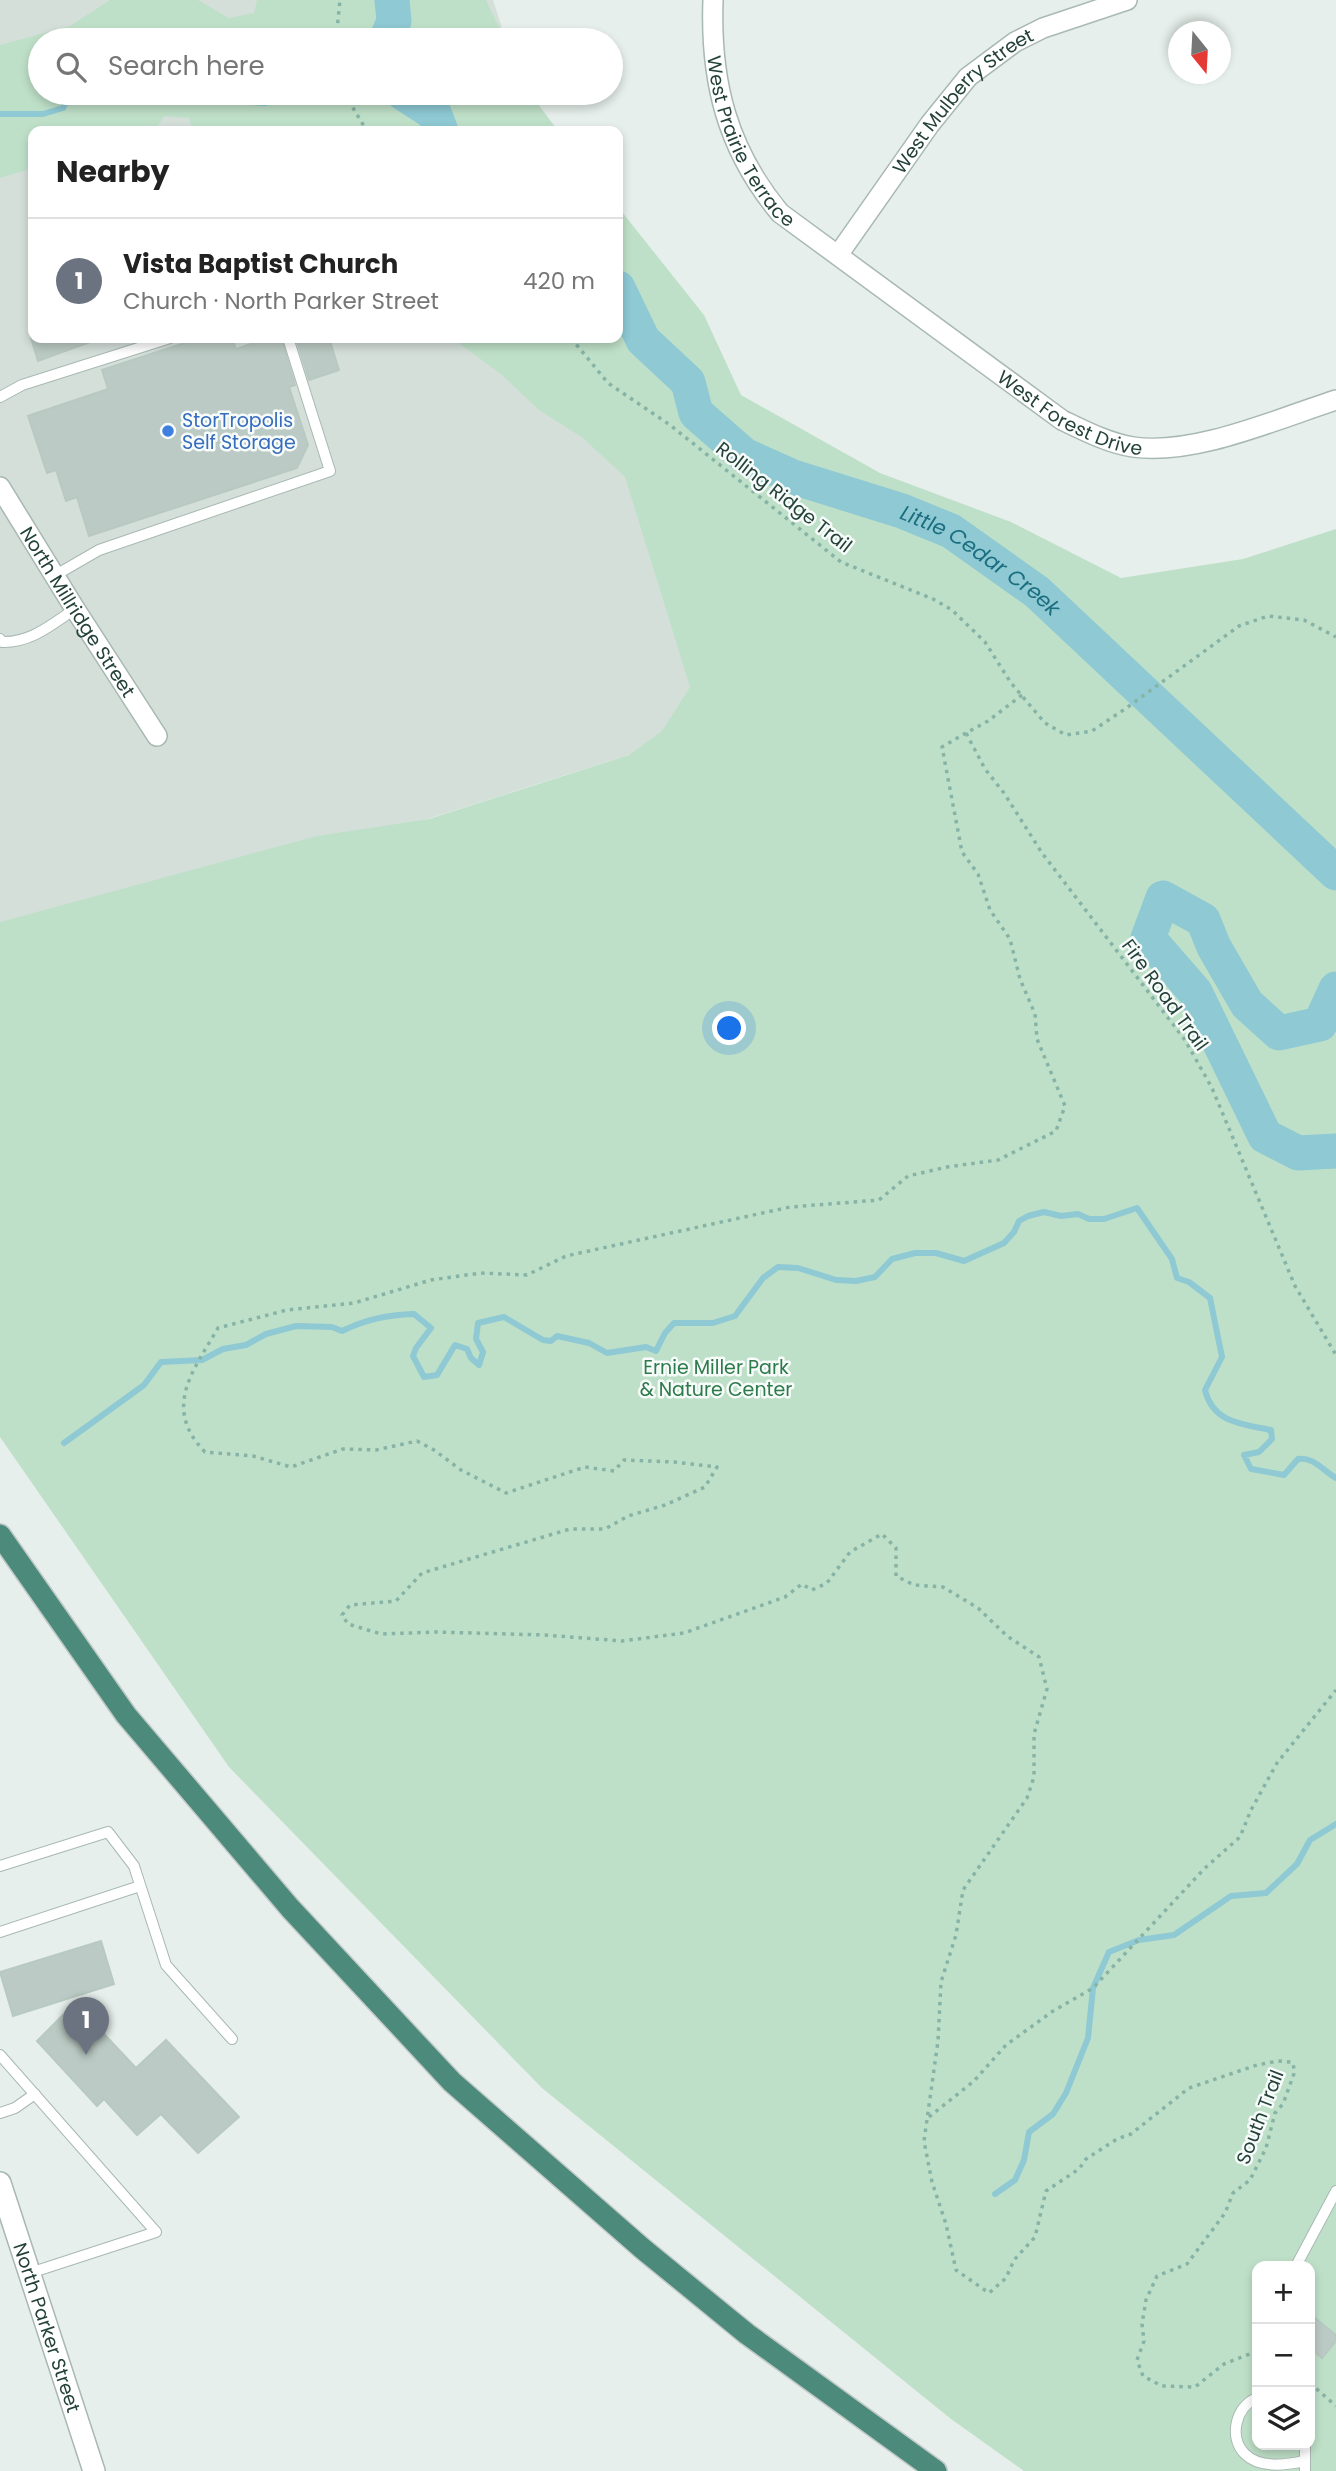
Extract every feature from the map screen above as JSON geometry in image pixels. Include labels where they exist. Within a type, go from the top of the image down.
[{"type":"highway","points":[[0,1535],[127,1716],[290,1908],[452,2082],[643,2249],[747,2334],[936,2471]]},
{"type":"street","name":"West Prairie Terrace","points":[[713,0],[713,50],[717,77],[723,111],[734,140],[764,194],[780,213],[838,255]]},
{"type":"street","name":"West Mulberry Street","points":[[838,255],[930,124],[968,77],[1015,42],[1043,28],[1127,0]]},
{"type":"street","name":"West Forest Drive","points":[[838,255],[1062,420],[1099,438],[1132,447],[1193,445],[1336,400]]},
{"type":"street","name":"North Millridge Street","points":[[3,497],[157,736]]},
{"type":"street","name":"North Parker Street","points":[[0,2183],[94,2471]]},
{"type":"lane","points":[[0,397],[29,383],[154,343]]},
{"type":"lane","points":[[54,576],[99,550],[330,471],[290,343]]},
{"type":"lane","points":[[0,639],[2,642],[17,643],[34,636],[75,609]]},
{"type":"lane","points":[[0,1866],[108,1832],[134,1866],[166,1965],[232,2039]]},
{"type":"lane","points":[[0,1932],[140,1885]]},
{"type":"lane","points":[[0,2055],[156,2232],[30,2273]]},
{"type":"lane","points":[[0,2113],[15,2108],[35,2094]]},
{"type":"lane","points":[[1299,2261],[1336,2192]]},
{"type":"lane","points":[[1252,2401],[1244,2405],[1237,2420],[1237,2439],[1245,2454],[1262,2463],[1305,2466]]},
{"type":"path","points":[[337,28],[340,0]]},
{"type":"path","points":[[351,105],[364,126]]},
{"type":"path","name":"Rolling Ridge Trail","points":[[575,343],[608,383],[670,425],[841,562],[933,599],[952,610],[985,642],[1011,683],[1045,723],[1066,735],[1092,731],[1239,626],[1268,617],[1304,620],[1336,637]]},
{"type":"path","points":[[927,2119],[938,2041],[941,1982],[956,1935],[963,1890],[1027,1798],[1034,1777],[1034,1734],[1047,1689],[1039,1657],[1007,1636],[978,1608],[943,1587],[914,1585],[896,1576],[896,1548],[882,1534],[850,1552],[827,1583],[812,1590],[802,1584],[785,1597],[684,1633],[622,1641],[545,1634],[381,1634],[348,1625],[342,1615],[350,1605],[396,1601],[422,1573],[570,1529],[605,1529],[628,1516],[705,1487],[717,1467],[674,1461],[624,1460],[614,1471],[585,1466],[506,1493],[461,1470],[417,1441],[376,1450],[343,1450],[290,1467],[253,1456],[205,1452],[191,1438],[183,1412],[186,1383],[218,1328],[287,1310],[354,1303],[431,1280],[481,1273],[527,1275],[566,1256],[790,1207],[879,1200],[908,1176],[998,1160],[1056,1131],[1065,1106],[1037,1039],[1035,1014],[1020,979],[1010,939],[990,910],[978,874],[962,852],[942,747],[988,721],[1022,695]]},
{"type":"path","name":"Fire Road Trail","points":[[966,733],[985,769],[1004,793],[1042,853],[1185,1040],[1212,1088],[1295,1286],[1336,1355]]},
{"type":"path","points":[[927,2119],[974,2081],[1006,2045],[1053,2011],[1093,1988],[1205,1868],[1240,1837],[1251,1810],[1277,1763],[1336,1690]]},
{"type":"path","name":"South Trail","points":[[927,2119],[924,2141],[932,2182],[946,2224],[956,2270],[989,2293],[1006,2278],[1014,2260],[1035,2237],[1046,2191],[1079,2169],[1086,2159],[1117,2139],[1131,2134],[1189,2088],[1257,2065],[1278,2061],[1292,2062],[1295,2071],[1283,2104],[1275,2113],[1266,2148],[1250,2180],[1233,2193],[1225,2213],[1187,2264],[1157,2276],[1146,2300],[1142,2324],[1144,2341],[1137,2360],[1143,2376],[1162,2386],[1195,2387],[1224,2364],[1252,2353]]},
{"type":"path","points":[[1315,2387],[1336,2406]]},
{"type":"shaded area","points":[[0,0],[493,0],[502,28],[28,28],[28,105],[196,105],[470,126],[28,126],[28,343],[604,343],[726,724],[0,955]]},
{"type":"green space","points":[[110,0],[198,0],[229,18],[254,13],[257,0],[486,0],[499,28],[63,28]]},
{"type":"green space","points":[[28,37],[28,105],[539,105],[554,126],[191,126],[189,118],[164,116],[158,126],[28,126],[28,170],[0,178],[0,45]]},
{"type":"green space","name":"Ernie Miller Park & Nature Center","points":[[623,213],[704,315],[741,395],[880,473],[1011,522],[1121,578],[1243,559],[1336,529],[1336,2471],[1024,2471],[951,2419],[542,2088],[229,1767],[0,1437],[0,922],[317,836],[429,819],[629,755],[662,731],[690,687],[625,477],[583,438],[539,410],[502,375],[459,343],[623,343]]},
{"type":"building","points":[[33,343],[88,343],[38,361]]},
{"type":"building","name":"StorTropolis Self Storage","points":[[185,343],[234,343],[236,349],[254,343],[282,343],[295,385],[289,387],[308,445],[297,468],[89,536],[77,497],[66,501],[56,470],[47,473],[28,416],[108,389],[102,370]]},
{"type":"building","name":"StorTropolis Self Storage","points":[[298,343],[331,343],[339,370],[309,380]]},
{"type":"building","points":[[101,1941],[114,1984],[13,2016],[0,1972]]},
{"type":"building","points":[[75,2003],[136,2068],[166,2040],[239,2117],[198,2153],[161,2114],[137,2135],[104,2099],[97,2106],[37,2041]]},
{"type":"building","points":[[1315,2318],[1336,2335],[1336,2341],[1322,2358],[1315,2352]]},
{"type":"waterway","name":"Little Cedar Creek","points":[[391,28],[394,21],[392,0]]},
{"type":"waterway","points":[[0,114],[43,114],[63,108],[65,105]]},
{"type":"waterway","name":"Little Cedar Creek","points":[[422,105],[434,113],[439,126]]},
{"type":"waterway","name":"Little Cedar Creek","points":[[623,298],[643,340],[688,382],[696,413],[744,455],[793,477],[902,511],[951,531],[1037,592],[1336,873]]},
{"type":"waterway","name":"Little Cedar Creek","points":[[1336,989],[1320,1024],[1279,1033],[1247,1004],[1214,947],[1203,920],[1163,898],[1148,938],[1195,992],[1265,1136],[1298,1153],[1336,1151]]},
{"type":"waterway","points":[[64,1443],[144,1385],[161,1362],[202,1360],[223,1349],[246,1345],[266,1334],[296,1326],[332,1327],[342,1331],[377,1318],[414,1314],[431,1328],[413,1356],[424,1377],[437,1375],[455,1345],[467,1349],[471,1358],[479,1365],[483,1352],[476,1339],[478,1323],[504,1317],[543,1340],[551,1341],[557,1336],[589,1343],[607,1353],[646,1347],[656,1351],[665,1333],[674,1323],[713,1323],[735,1316],[763,1278],[778,1267],[798,1268],[836,1280],[856,1281],[875,1277],[892,1259],[915,1253],[936,1253],[964,1261],[1004,1243],[1019,1221],[1028,1216],[1044,1212],[1104,1219],[1137,1208],[1172,1259],[1177,1278],[1189,1282],[1210,1298],[1222,1357],[1205,1390],[1209,1401],[1222,1416],[1230,1420],[1271,1430],[1272,1439],[1259,1452],[1244,1455],[1251,1469],[1284,1475],[1298,1459],[1304,1459],[1314,1462],[1336,1478]]},
{"type":"waterway","points":[[995,2194],[1015,2180],[1024,2160],[1029,2132],[1053,2114],[1066,2093],[1088,2038],[1093,1988],[1109,1952],[1139,1940],[1174,1935],[1231,1896],[1266,1893],[1297,1864],[1310,1840],[1336,1824]]},
{"type":"place","name":"StorTropolis Self Storage","points":[[168,431]]},
{"type":"place","name":"Vista Baptist Church","points":[[86,2055]]}]
